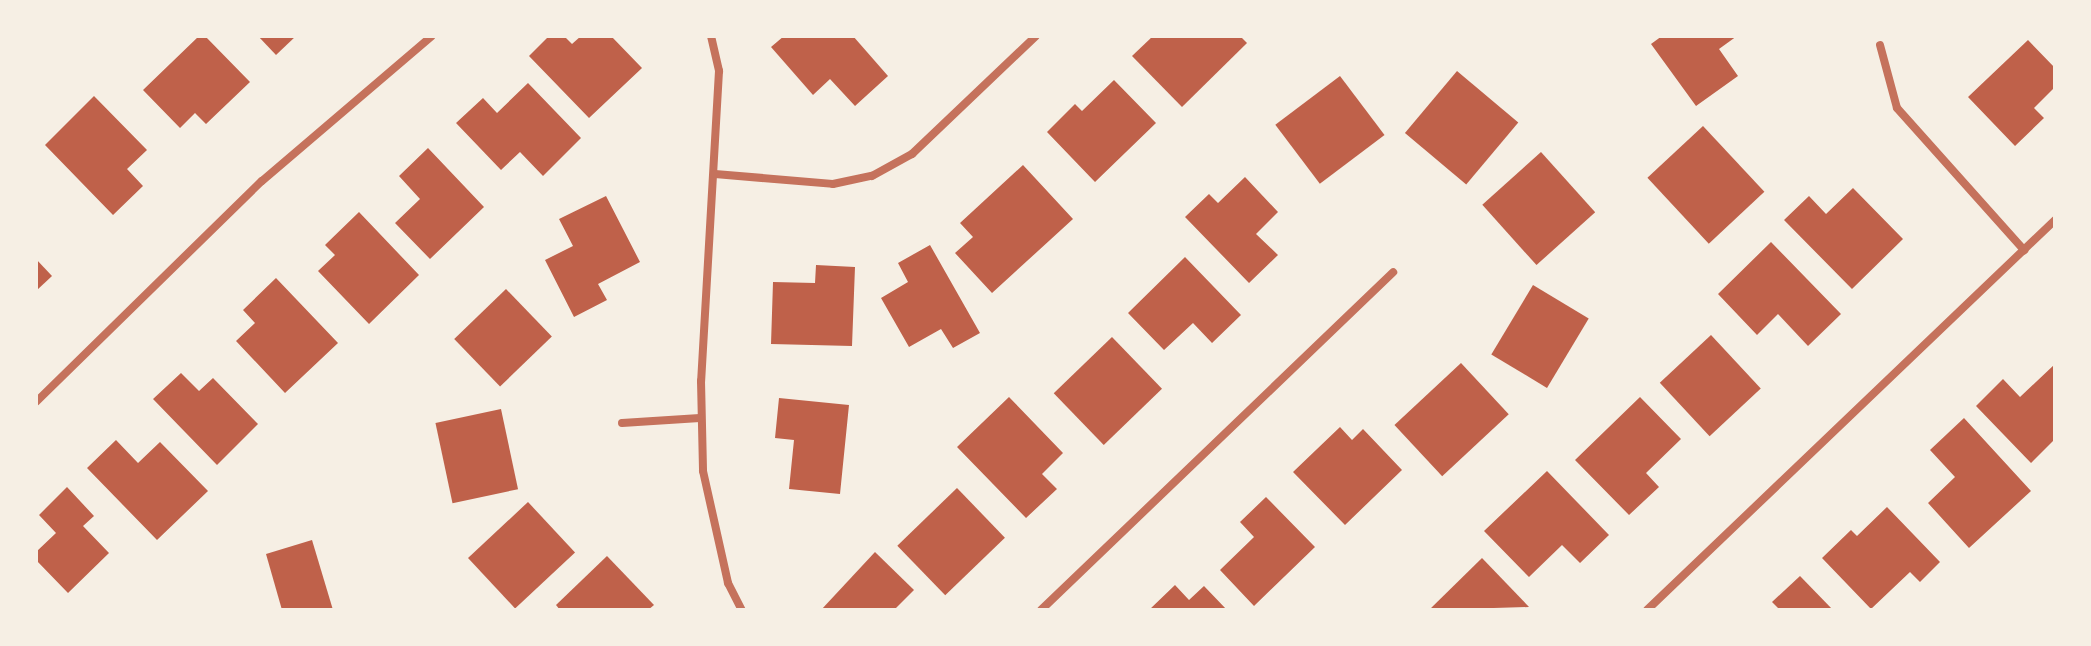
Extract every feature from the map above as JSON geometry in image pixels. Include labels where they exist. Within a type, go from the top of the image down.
[{"type":"street","points":[[36,402],[262,181],[432,36]]},
{"type":"street","points":[[711,36],[719,71],[700,418],[711,517],[728,583],[742,610]]},
{"type":"street","points":[[715,174],[833,184],[872,176],[912,154],[1036,36]]},
{"type":"street","points":[[1880,45],[1897,108],[2024,250]]},
{"type":"street","points":[[1647,610],[2055,220]]},
{"type":"street","points":[[1041,610],[1393,272]]},
{"type":"street","points":[[622,423],[700,418]]},
{"type":"building","points":[[199,36],[205,36],[250,82],[206,124],[195,113],[180,128],[143,90]]},
{"type":"building","points":[[258,36],[296,36],[276,55]]},
{"type":"building","points":[[549,36],[564,36],[572,44],[581,36],[611,36],[642,68],[589,118],[529,56]]},
{"type":"building","points":[[784,36],[853,36],[888,76],[855,106],[830,79],[813,95],[771,47]]},
{"type":"building","points":[[1153,36],[1240,36],[1247,43],[1182,107],[1132,56]]},
{"type":"building","points":[[1662,36],[1737,36],[1719,49],[1738,76],[1696,106],[1651,44]]},
{"type":"building","points":[[2028,40],[2055,68],[2055,87],[2034,108],[2044,118],[2015,146],[1968,97]]},
{"type":"building","points":[[1457,71],[1518,122],[1466,184],[1405,133]]},
{"type":"building","points":[[1340,76],[1385,135],[1320,184],[1275,125]]},
{"type":"building","points":[[1114,80],[1156,123],[1095,182],[1047,132],[1075,104],[1082,111]]},
{"type":"building","points":[[528,83],[581,138],[543,176],[520,152],[501,170],[456,123],[483,98],[497,113]]},
{"type":"building","points":[[94,96],[147,150],[127,169],[143,186],[113,215],[45,145]]},
{"type":"building","points":[[1703,126],[1764,192],[1709,244],[1647,178]]},
{"type":"building","points":[[428,148],[484,207],[430,259],[395,223],[420,199],[399,176]]},
{"type":"building","points":[[1541,152],[1595,212],[1536,265],[1482,205]]},
{"type":"building","points":[[1023,165],[1073,219],[992,293],[955,253],[973,237],[960,223]]},
{"type":"building","points":[[1245,177],[1278,212],[1256,234],[1278,255],[1249,283],[1185,217],[1209,194],[1218,203]]},
{"type":"building","points":[[1853,188],[1903,239],[1852,289],[1784,220],[1809,196],[1826,214]]},
{"type":"building","points":[[606,196],[640,262],[598,284],[607,300],[574,317],[545,260],[573,246],[559,219]]},
{"type":"building","points":[[359,212],[419,275],[369,324],[318,271],[335,255],[325,245]]},
{"type":"building","points":[[1771,242],[1841,314],[1808,346],[1778,314],[1757,335],[1718,294]]},
{"type":"building","points":[[930,245],[980,333],[953,348],[941,329],[909,347],[881,298],[908,282],[898,263]]},
{"type":"building","points":[[1185,257],[1241,315],[1212,343],[1193,323],[1164,350],[1128,313]]},
{"type":"building","points":[[36,259],[52,276],[36,291]]},
{"type":"building","points":[[816,265],[855,267],[852,346],[771,344],[773,282],[815,283]]},
{"type":"building","points":[[276,278],[338,343],[285,393],[236,341],[255,323],[243,310]]},
{"type":"building","points":[[1533,285],[1589,318],[1547,388],[1491,354]]},
{"type":"building","points":[[506,289],[552,336],[500,386],[454,339]]},
{"type":"building","points":[[1711,335],[1761,388],[1710,436],[1660,383]]},
{"type":"building","points":[[1112,337],[1162,389],[1104,445],[1054,393]]},
{"type":"building","points":[[1461,363],[1509,414],[1442,476],[1394,425]]},
{"type":"building","points":[[2055,364],[2055,439],[2031,463],[1976,406],[2003,379],[2020,397]]},
{"type":"building","points":[[181,373],[199,391],[213,378],[258,424],[217,465],[153,399]]},
{"type":"building","points":[[1009,397],[1063,453],[1042,474],[1057,489],[1026,518],[957,447]]},
{"type":"building","points":[[1640,397],[1681,439],[1646,473],[1659,487],[1629,515],[1575,460]]},
{"type":"building","points":[[779,398],[849,405],[840,494],[789,489],[794,440],[775,438]]},
{"type":"building","points":[[501,409],[518,489],[453,503],[435,423]]},
{"type":"building","points":[[1964,418],[2031,491],[1969,548],[1928,503],[1955,477],[1930,450]]},
{"type":"building","points":[[1340,427],[1352,440],[1363,429],[1402,470],[1345,525],[1293,472]]},
{"type":"building","points":[[116,440],[138,463],[160,442],[208,491],[157,540],[87,468]]},
{"type":"building","points":[[1547,471],[1609,535],[1580,563],[1562,545],[1529,577],[1484,531]]},
{"type":"building","points":[[67,487],[94,516],[83,526],[109,553],[68,593],[36,560],[36,552],[56,533],[39,515]]},
{"type":"building","points":[[957,488],[1005,538],[945,595],[897,546]]},
{"type":"building","points":[[1266,497],[1315,547],[1254,606],[1220,570],[1254,537],[1240,522]]},
{"type":"building","points":[[528,502],[575,552],[515,608],[468,558]]},
{"type":"building","points":[[1887,507],[1940,562],[1920,582],[1910,572],[1871,609],[1822,558],[1851,530],[1857,536]]},
{"type":"building","points":[[312,540],[333,610],[282,610],[266,554]]},
{"type":"building","points":[[875,552],[914,590],[894,610],[821,610]]},
{"type":"building","points":[[607,556],[654,605],[648,610],[560,610],[556,605]]},
{"type":"building","points":[[1482,558],[1529,607],[1429,610]]},
{"type":"building","points":[[1800,576],[1833,610],[1780,610],[1772,602]]},
{"type":"building","points":[[1175,585],[1189,600],[1204,586],[1227,610],[1149,610]]}]
